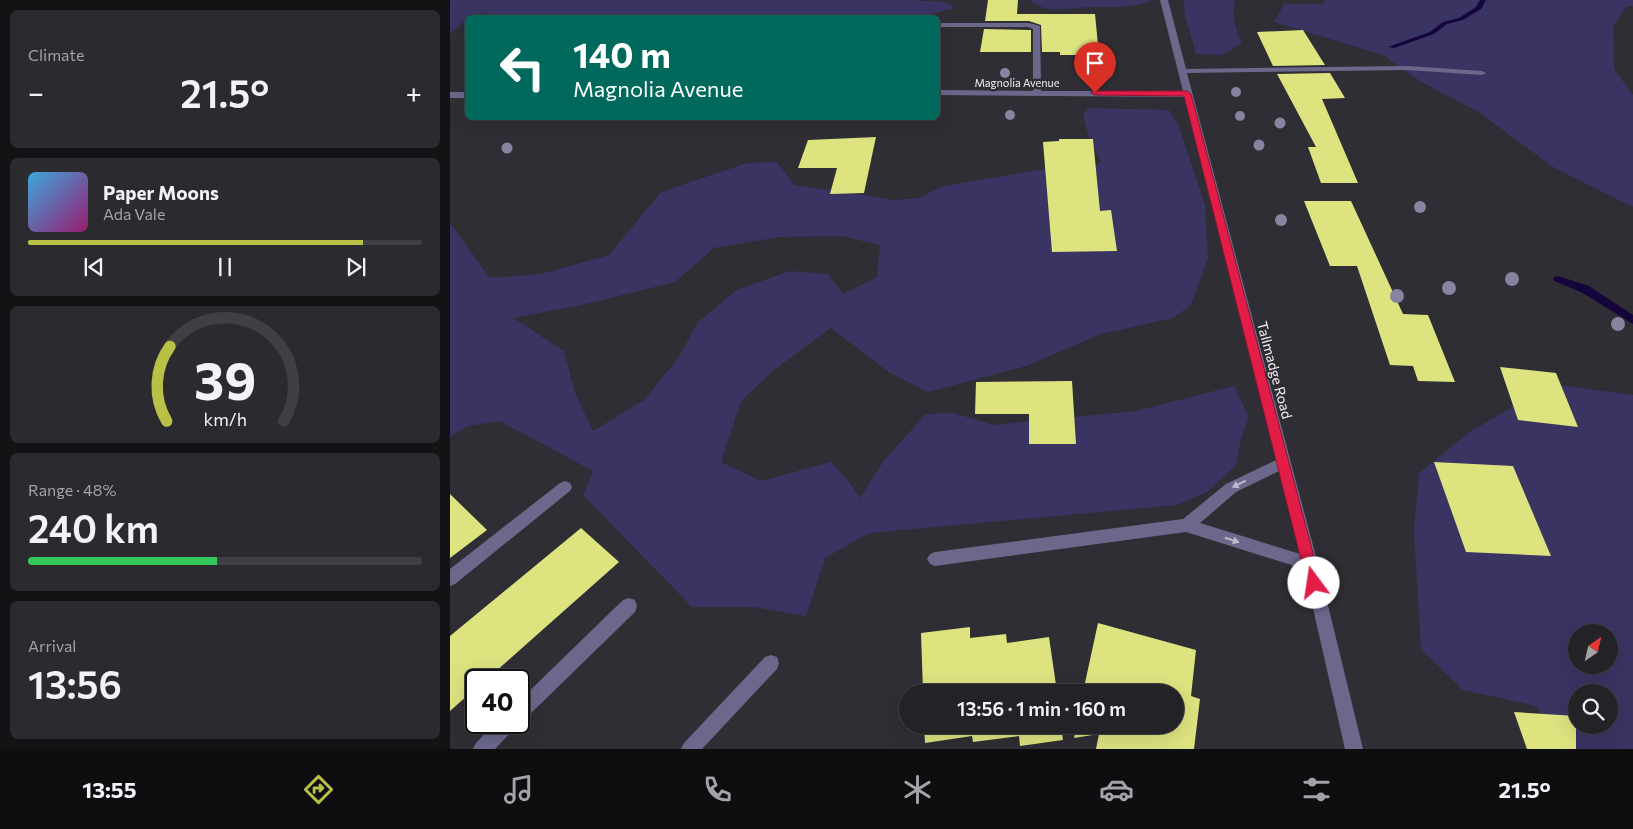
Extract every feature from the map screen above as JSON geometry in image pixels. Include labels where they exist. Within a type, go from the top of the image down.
[{"type":"street","name":"Tallmadge Road","points":[[1164,0],[1310,564],[1354,749]]},
{"type":"street","points":[[940,24],[1029,25],[1037,28],[1037,93]]},
{"type":"street","points":[[1182,71],[1398,68],[1482,73]]},
{"type":"street","name":"Magnolia Avenue","points":[[940,93],[1187,94]]},
{"type":"street","points":[[450,95],[465,95]]},
{"type":"street","points":[[1186,525],[1231,488],[1283,463]]},
{"type":"street","points":[[450,579],[565,487]]},
{"type":"street","points":[[935,559],[1186,525],[1310,564]]},
{"type":"street","points":[[530,703],[629,606]]},
{"type":"street","points":[[690,749],[771,663]]},
{"type":"street","points":[[482,749],[497,734]]},
{"type":"shaded area","points":[[450,0],[911,0],[945,2],[955,8],[927,15],[489,15],[488,13],[465,15],[465,22],[450,34]]},
{"type":"shaded area","points":[[1030,0],[1149,0],[1149,2],[1127,6],[1059,10],[1043,8]]},
{"type":"shaded area","points":[[1184,0],[1235,0],[1234,22],[1242,43],[1222,55],[1196,54],[1185,16]]},
{"type":"shaded area","points":[[1325,0],[1633,0],[1633,6],[1627,6],[1613,26],[1614,69],[1633,95],[1633,207],[1553,167],[1480,113],[1420,81],[1383,55],[1274,22],[1284,4],[1324,4]]},
{"type":"shaded area","points":[[1088,108],[1169,110],[1179,127],[1205,205],[1208,258],[1191,305],[1173,318],[1101,334],[1026,366],[928,392],[889,372],[831,328],[774,370],[741,401],[721,462],[761,481],[831,462],[850,483],[860,498],[885,459],[926,414],[954,413],[993,425],[1136,411],[1234,386],[1249,417],[1241,439],[1236,465],[1207,492],[1177,505],[869,533],[825,558],[806,616],[754,607],[692,607],[583,495],[593,471],[500,421],[468,426],[450,437],[450,223],[490,278],[541,274],[609,255],[661,192],[747,163],[777,162],[794,185],[895,200],[919,198],[943,186],[1056,167],[1080,182],[1101,161],[1089,138],[1083,115]],"holes":[[[841,236],[880,245],[877,277],[843,294],[828,274],[790,271],[737,290],[698,322],[678,358],[644,400],[593,431],[575,393],[564,351],[513,318],[590,303],[675,282],[714,248],[779,237]]]},
{"type":"shaded area","points":[[1550,384],[1633,395],[1633,749],[1560,749],[1536,706],[1463,690],[1421,649],[1414,531],[1419,473],[1470,432]]},
{"type":"building","points":[[988,0],[1018,0],[1017,14],[1095,14],[1099,55],[1060,55],[1060,52],[1042,52],[1041,25],[1029,21],[985,21]]},
{"type":"building","points":[[984,29],[1031,30],[1031,52],[980,52]]},
{"type":"building","points":[[1303,30],[1325,65],[1273,66],[1257,32]]},
{"type":"building","points":[[1330,73],[1345,98],[1322,99],[1358,183],[1321,183],[1308,147],[1316,147],[1277,74]]},
{"type":"building","points":[[876,137],[864,193],[830,194],[837,168],[798,168],[808,140]]},
{"type":"building","points":[[1059,139],[1093,139],[1100,211],[1111,210],[1117,251],[1052,252],[1043,142],[1059,141]]},
{"type":"building","points":[[1304,201],[1351,201],[1403,314],[1428,315],[1455,382],[1418,381],[1413,366],[1390,365],[1357,266],[1330,266]]},
{"type":"building","points":[[1500,367],[1556,373],[1578,427],[1518,420]]},
{"type":"building","points":[[1072,381],[1076,444],[1029,444],[1029,414],[975,414],[976,382]]},
{"type":"building","points":[[1434,462],[1513,466],[1551,556],[1466,552]]},
{"type":"building","points":[[450,494],[487,530],[450,558]]},
{"type":"building","points":[[581,528],[619,562],[498,669],[465,669],[465,698],[450,711],[450,636]]},
{"type":"building","points":[[1098,623],[1196,650],[1191,696],[1200,699],[1194,749],[1096,749],[1099,734],[1184,734],[1184,684],[1085,684]]},
{"type":"building","points":[[970,627],[970,638],[1006,634],[1007,643],[1049,637],[1056,684],[923,684],[921,633]]},
{"type":"building","points":[[1514,712],[1568,715],[1568,734],[1576,734],[1576,749],[1527,749]]},
{"type":"building","points":[[924,734],[1062,734],[1063,740],[1020,746],[1019,736],[973,742],[972,736],[925,743]]},
{"type":"building","points":[[1075,734],[1099,734],[1074,738]]},
{"type":"waterway","points":[[1392,47],[1432,33],[1445,23],[1461,19],[1479,8],[1483,0]]},
{"type":"waterway","points":[[1558,279],[1585,289],[1633,320]]},
{"type":"route","points":[[1095,93],[1187,94],[1314,583]]}]
